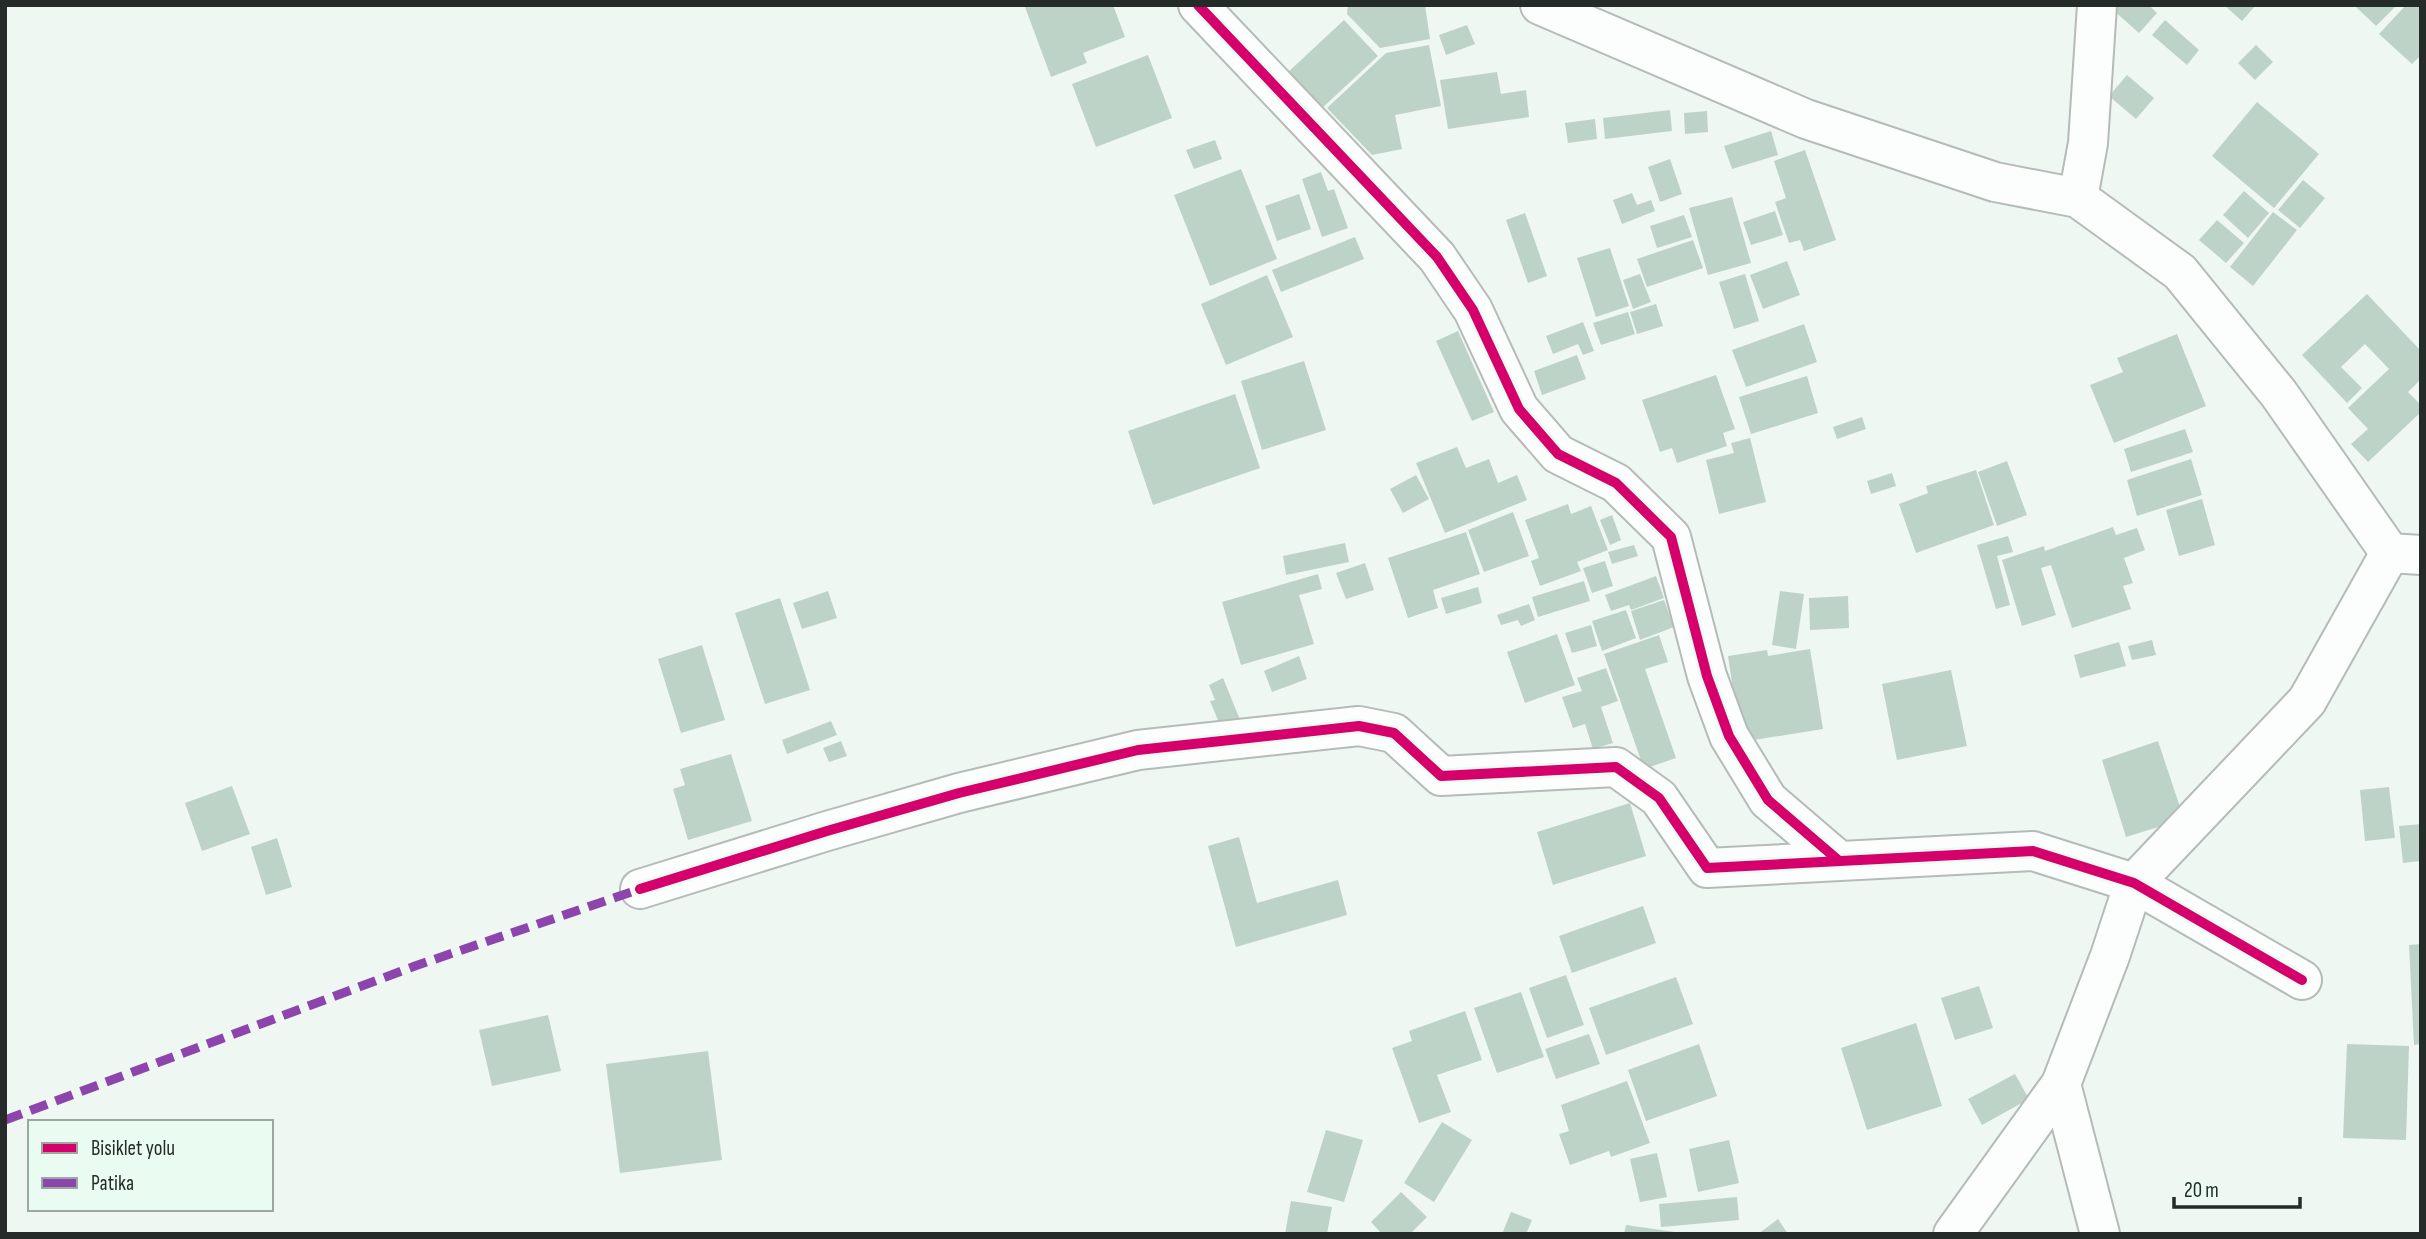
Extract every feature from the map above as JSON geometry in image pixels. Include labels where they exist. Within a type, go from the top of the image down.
[{"type":"street","points":[[1198,5],[1437,257],[1473,310],[1519,409],[1558,454],[1616,483],[1671,537],[1707,676],[1729,736],[1768,800],[1838,860]]},
{"type":"street","points":[[1540,5],[1807,119],[1995,182],[2078,198],[2180,272],[2405,554],[2307,701],[2134,883],[2110,956],[2061,1084],[1953,1234]]},
{"type":"street","points":[[2078,198],[2088,143],[2097,5]]},
{"type":"street","points":[[640,890],[946,797],[1138,750],[1359,726],[1394,733],[1441,776],[1616,766],[1658,798],[1707,868],[2033,851],[2134,883],[2302,980]]},
{"type":"street","points":[[2061,1084],[2100,1234]]},
{"type":"building","points":[[1113,5],[1125,37],[1083,53],[1087,63],[1051,77],[1025,7]]},
{"type":"building","points":[[1348,5],[1425,5],[1430,39],[1380,48],[1347,14]]},
{"type":"building","points":[[2117,5],[2149,5],[2157,13],[2139,33],[2113,10]]},
{"type":"building","points":[[2224,5],[2256,5],[2242,21]]},
{"type":"building","points":[[2397,5],[2376,26],[2356,7]]},
{"type":"building","points":[[2406,5],[2421,5],[2421,55],[2412,64],[2379,34]]},
{"type":"building","points":[[1344,20],[1378,56],[1319,111],[1285,75]]},
{"type":"building","points":[[2165,20],[2199,50],[2187,65],[2152,35]]},
{"type":"building","points":[[1467,25],[1475,44],[1446,55],[1439,35]]},
{"type":"building","points":[[1429,45],[1441,106],[1395,115],[1402,149],[1372,155],[1327,108],[1386,53]]},
{"type":"building","points":[[2256,45],[2273,62],[2255,80],[2238,63]]},
{"type":"building","points":[[1148,55],[1172,118],[1096,147],[1072,84]]},
{"type":"building","points":[[1497,72],[1501,94],[1526,90],[1529,117],[1448,129],[1440,80]]},
{"type":"building","points":[[2127,75],[2154,98],[2136,119],[2109,96]]},
{"type":"building","points":[[2257,102],[2319,154],[2274,208],[2212,156]]},
{"type":"building","points":[[1670,110],[1672,131],[1605,139],[1603,118]]},
{"type":"building","points":[[1707,111],[1708,132],[1685,134],[1684,113]]},
{"type":"building","points":[[1595,119],[1597,139],[1568,143],[1565,123]]},
{"type":"building","points":[[1771,131],[1778,155],[1732,169],[1724,146]]},
{"type":"building","points":[[1215,140],[1222,159],[1194,169],[1186,150]]},
{"type":"building","points":[[1805,150],[1836,240],[1804,251],[1800,240],[1789,243],[1775,202],[1786,198],[1774,161]]},
{"type":"building","points":[[1670,159],[1682,194],[1660,202],[1648,167]]},
{"type":"building","points":[[1241,169],[1277,259],[1210,286],[1174,195]]},
{"type":"building","points":[[1321,172],[1328,191],[1334,189],[1348,228],[1322,237],[1302,179]]},
{"type":"building","points":[[2303,180],[2325,198],[2300,228],[2278,210]]},
{"type":"building","points":[[2244,191],[2269,213],[2248,238],[2223,215]]},
{"type":"building","points":[[1632,193],[1637,205],[1651,200],[1655,211],[1622,224],[1613,200]]},
{"type":"building","points":[[1299,194],[1311,229],[1277,241],[1265,206]]},
{"type":"building","points":[[1732,197],[1751,263],[1708,275],[1689,208]]},
{"type":"building","points":[[1775,211],[1783,235],[1751,245],[1743,222]]},
{"type":"building","points":[[2273,212],[2297,230],[2253,286],[2230,267]]},
{"type":"building","points":[[1525,213],[1547,276],[1528,283],[1506,220]]},
{"type":"building","points":[[1684,215],[1692,237],[1657,248],[1650,226]]},
{"type":"building","points":[[2217,220],[2244,243],[2226,263],[2199,240]]},
{"type":"building","points":[[1355,237],[1364,259],[1281,292],[1272,270]]},
{"type":"building","points":[[1693,240],[1703,268],[1647,287],[1637,259]]},
{"type":"building","points":[[1610,248],[1629,306],[1596,317],[1577,258]]},
{"type":"building","points":[[1787,261],[1800,295],[1763,309],[1750,275]]},
{"type":"building","points":[[1640,274],[1651,302],[1633,309],[1623,280]]},
{"type":"building","points":[[1745,274],[1759,321],[1734,329],[1719,282]]},
{"type":"building","points":[[1267,275],[1293,337],[1226,365],[1201,304]]},
{"type":"building","points":[[2367,294],[2421,351],[2421,379],[2408,392],[2421,405],[2421,412],[2368,462],[2351,444],[2368,429],[2348,408],[2389,369],[2365,344],[2341,367],[2362,388],[2347,403],[2302,355]]},
{"type":"building","points":[[1656,304],[1663,326],[1637,334],[1630,312]]},
{"type":"building","points":[[1628,312],[1635,334],[1601,345],[1593,323]]},
{"type":"building","points":[[1583,322],[1594,351],[1583,355],[1578,344],[1553,354],[1546,336]]},
{"type":"building","points":[[1804,324],[1817,362],[1746,387],[1732,350]]},
{"type":"building","points":[[1458,331],[1494,412],[1472,421],[1436,341]]},
{"type":"building","points":[[2177,334],[2206,406],[2114,443],[2090,385],[2123,372],[2117,358]]},
{"type":"building","points":[[1577,355],[1586,379],[1542,395],[1534,371]]},
{"type":"building","points":[[1304,361],[1326,430],[1262,450],[1241,381]]},
{"type":"building","points":[[1716,375],[1735,429],[1723,433],[1727,446],[1677,463],[1672,448],[1660,452],[1642,400]]},
{"type":"building","points":[[1807,376],[1818,413],[1751,434],[1739,397]]},
{"type":"building","points":[[1235,394],[1260,468],[1153,505],[1128,431]]},
{"type":"building","points":[[1862,417],[1866,429],[1837,439],[1833,427]]},
{"type":"building","points":[[2185,429],[2193,452],[2131,472],[2124,449]]},
{"type":"building","points":[[1750,438],[1766,502],[1719,514],[1706,460],[1734,453],[1731,443]]},
{"type":"building","points":[[1457,447],[1466,468],[1489,459],[1498,483],[1517,475],[1527,500],[1445,533],[1416,463]]},
{"type":"building","points":[[2191,459],[2202,495],[2137,516],[2127,480]]},
{"type":"building","points":[[2007,461],[2027,515],[1997,526],[1978,472]]},
{"type":"building","points":[[1976,470],[1994,525],[1916,553],[1899,504],[1928,493],[1926,486]]},
{"type":"building","points":[[1892,473],[1896,486],[1871,494],[1867,481]]},
{"type":"building","points":[[1416,475],[1429,499],[1403,513],[1390,489]]},
{"type":"building","points":[[2202,499],[2215,545],[2179,556],[2166,510]]},
{"type":"building","points":[[1568,504],[1571,514],[1591,506],[1608,550],[1577,562],[1581,571],[1540,586],[1531,561],[1539,558],[1525,520]]},
{"type":"building","points":[[1513,512],[1529,556],[1484,572],[1468,530]]},
{"type":"building","points":[[1612,515],[1621,540],[1610,545],[1600,520]]},
{"type":"building","points":[[2113,527],[2116,535],[2137,528],[2145,550],[2124,558],[2133,583],[2123,586],[2131,609],[2072,628],[2051,565],[2041,568],[2056,615],[2022,626],[2002,560],[2044,546],[2045,551]]},
{"type":"building","points":[[1466,532],[1480,574],[1433,590],[1438,608],[1408,618],[1388,558]]},
{"type":"building","points":[[2008,536],[2013,552],[1997,556],[2010,605],[1996,609],[1977,545]]},
{"type":"building","points":[[1345,543],[1349,562],[1286,575],[1283,556]]},
{"type":"building","points":[[1634,545],[1638,556],[1612,564],[1608,552]]},
{"type":"building","points":[[1605,561],[1613,586],[1592,593],[1583,568]]},
{"type":"building","points":[[1365,563],[1374,590],[1346,599],[1336,573]]},
{"type":"building","points":[[1318,574],[1322,589],[1299,595],[1314,644],[1241,665],[1222,602]]},
{"type":"building","points":[[1656,576],[1664,598],[1631,610],[1629,605],[1611,611],[1605,595]]},
{"type":"building","points":[[1584,581],[1590,601],[1538,617],[1532,597]]},
{"type":"building","points":[[1478,587],[1482,603],[1446,614],[1441,598]]},
{"type":"building","points":[[828,591],[837,618],[802,629],[793,603]]},
{"type":"building","points":[[1780,591],[1804,594],[1796,649],[1772,645]]},
{"type":"building","points":[[1848,596],[1849,628],[1810,630],[1809,598]]},
{"type":"building","points":[[780,598],[810,690],[765,704],[735,613]]},
{"type":"building","points":[[1664,600],[1674,627],[1640,640],[1631,611]]},
{"type":"building","points":[[1529,604],[1535,620],[1521,626],[1518,620],[1501,625],[1497,615]]},
{"type":"building","points":[[1626,610],[1636,638],[1602,651],[1592,621]]},
{"type":"building","points":[[1591,625],[1597,646],[1572,653],[1565,633]]},
{"type":"building","points":[[1557,634],[1575,685],[1525,703],[1507,652]]},
{"type":"building","points":[[1659,635],[1668,662],[1645,669],[1676,758],[1644,769],[1604,654]]},
{"type":"building","points":[[2152,640],[2156,655],[2132,660],[2128,646]]},
{"type":"building","points":[[2119,642],[2126,666],[2080,678],[2074,655]]},
{"type":"building","points":[[702,645],[725,720],[681,733],[658,659]]},
{"type":"building","points":[[1810,649],[1823,729],[1741,742],[1728,656],[1767,650],[1768,656]]},
{"type":"building","points":[[1299,656],[1307,679],[1272,692],[1264,671]]},
{"type":"building","points":[[1606,668],[1618,701],[1601,707],[1613,743],[1593,749],[1585,724],[1573,728],[1562,697],[1582,691],[1577,678]]},
{"type":"building","points":[[1951,670],[1967,746],[1897,760],[1882,684]]},
{"type":"building","points":[[1223,678],[1243,727],[1224,735],[1210,701],[1215,700],[1209,685]]},
{"type":"building","points":[[831,721],[837,735],[787,754],[782,740]]},
{"type":"building","points":[[841,741],[847,756],[829,762],[823,748]]},
{"type":"building","points":[[2158,741],[2184,819],[2126,837],[2102,760]]},
{"type":"building","points":[[731,754],[752,821],[688,840],[673,789],[685,785],[680,769]]},
{"type":"building","points":[[232,786],[250,834],[202,851],[185,803]]},
{"type":"building","points":[[2389,787],[2395,838],[2365,841],[2360,790]]},
{"type":"building","points":[[1630,803],[1646,856],[1553,885],[1537,832]]},
{"type":"building","points":[[2421,824],[2421,861],[2403,863],[2399,826]]},
{"type":"building","points":[[1239,837],[1257,903],[1338,880],[1347,915],[1236,947],[1208,846]]},
{"type":"building","points":[[277,838],[292,887],[266,895],[251,847]]},
{"type":"building","points":[[1643,906],[1656,943],[1572,973],[1559,936]]},
{"type":"building","points":[[2421,944],[2421,1044],[2414,1045],[2409,945]]},
{"type":"building","points":[[1566,975],[1584,1025],[1547,1038],[1529,988]]},
{"type":"building","points":[[1676,977],[1693,1024],[1606,1055],[1589,1008]]},
{"type":"building","points":[[1979,986],[1993,1028],[1955,1040],[1941,998]]},
{"type":"building","points":[[1521,992],[1544,1057],[1497,1073],[1474,1008]]},
{"type":"building","points":[[1465,1011],[1482,1060],[1437,1075],[1451,1112],[1419,1123],[1392,1048],[1412,1041],[1409,1031]]},
{"type":"building","points":[[548,1015],[561,1071],[492,1086],[479,1030]]},
{"type":"building","points":[[1916,1023],[1942,1106],[1867,1130],[1841,1048]]},
{"type":"building","points":[[1589,1034],[1600,1064],[1556,1079],[1545,1049]]},
{"type":"building","points":[[1699,1044],[1717,1096],[1646,1121],[1628,1070]]},
{"type":"building","points":[[2347,1044],[2409,1046],[2406,1140],[2343,1138]]},
{"type":"building","points":[[708,1051],[722,1160],[620,1173],[606,1064]]},
{"type":"building","points":[[2015,1074],[2029,1099],[1982,1125],[1968,1099]]},
{"type":"building","points":[[1627,1081],[1650,1143],[1611,1157],[1609,1151],[1570,1165],[1559,1134],[1569,1131],[1561,1105]]},
{"type":"building","points":[[1442,1122],[1472,1140],[1434,1202],[1404,1183]]},
{"type":"building","points":[[1326,1130],[1363,1140],[1344,1202],[1307,1192]]},
{"type":"building","points":[[1729,1140],[1739,1183],[1698,1192],[1689,1149]]},
{"type":"building","points":[[1657,1153],[1667,1197],[1640,1202],[1630,1159]]},
{"type":"building","points":[[1401,1192],[1427,1217],[1410,1234],[1382,1234],[1371,1222]]},
{"type":"building","points":[[1737,1197],[1739,1220],[1661,1227],[1659,1204]]},
{"type":"building","points":[[1291,1201],[1332,1207],[1327,1234],[1285,1234]]},
{"type":"building","points":[[1511,1212],[1532,1220],[1526,1234],[1502,1234]]},
{"type":"building","points":[[1778,1219],[1788,1234],[1758,1234]]},
{"type":"building","points":[[1626,1225],[1675,1232],[1675,1234],[1624,1234]]},
{"type":"marked path","points":[[5,1120],[415,966],[640,889]]},
{"type":"cycle path","points":[[1198,5],[1437,257],[1473,310],[1519,409],[1558,454],[1616,483],[1671,537],[1707,676],[1729,736],[1768,800],[1838,860]]},
{"type":"cycle path","points":[[640,889],[959,793],[1138,750],[1359,726],[1394,733],[1441,776],[1616,767],[1659,798],[1707,868],[2033,851],[2134,883],[2302,980]]}]
